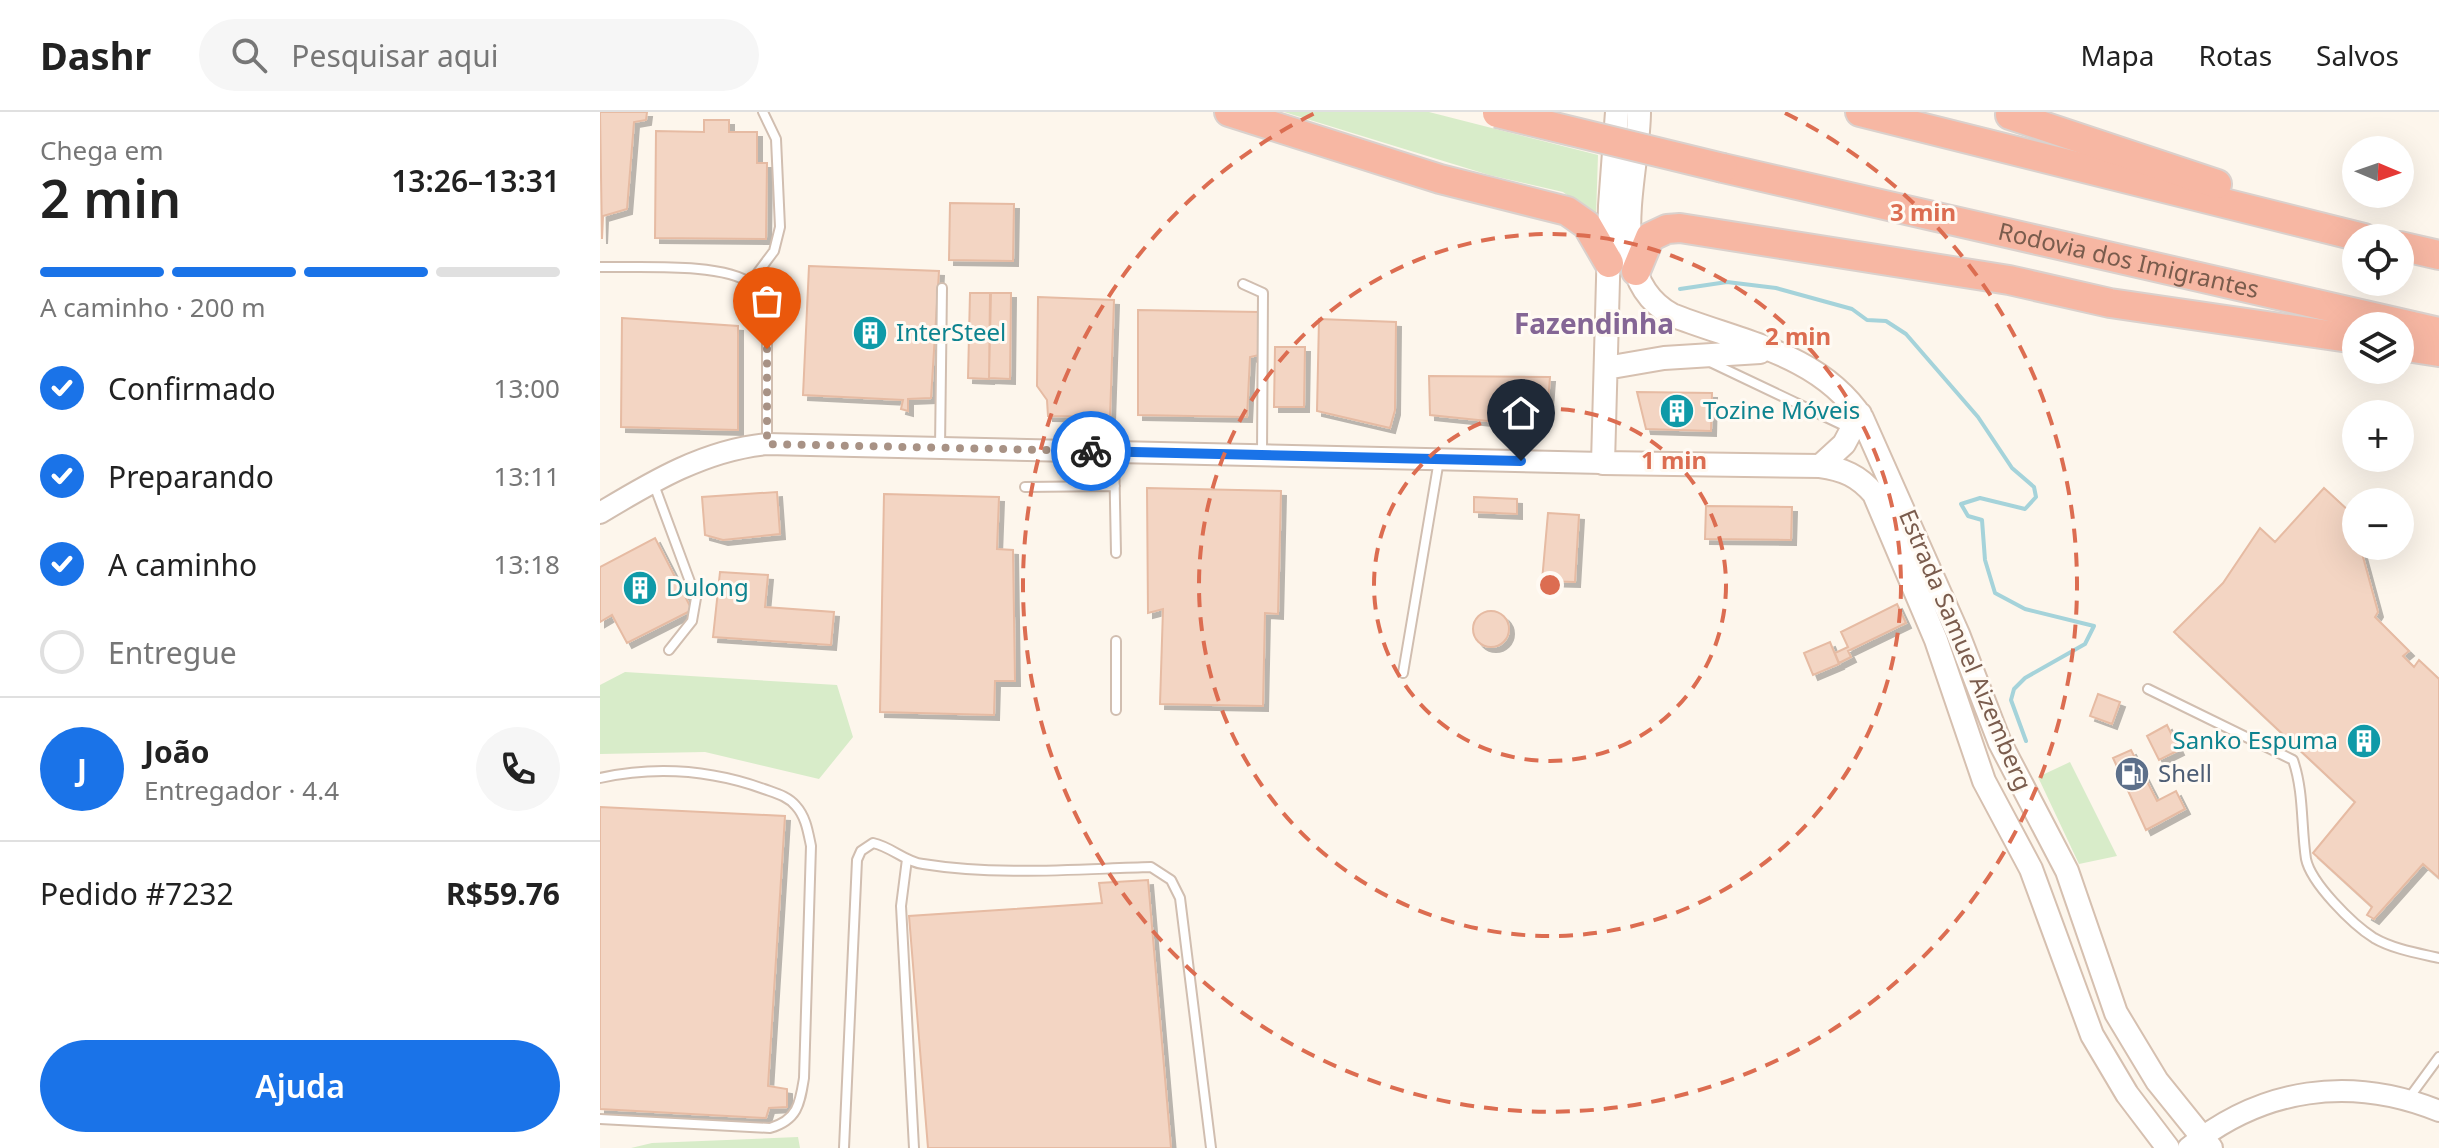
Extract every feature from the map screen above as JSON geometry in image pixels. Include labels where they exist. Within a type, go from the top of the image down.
[{"type":"highway","points":[[1229,112],[1440,179],[1567,211],[1587,225],[1609,263]]},
{"type":"highway","name":"Rodovia dos Imigrantes","points":[[1495,112],[1723,168],[2439,332]]},
{"type":"highway","points":[[1860,112],[2342,232]]},
{"type":"highway","points":[[2010,115],[2342,231]]},
{"type":"highway","points":[[1636,271],[1650,237],[1667,229],[1680,228],[2009,280],[2110,303],[2342,337]]},
{"type":"highway","points":[[2414,249],[2439,255]]},
{"type":"highway","points":[[2414,348],[2439,352]]},
{"type":"main road","points":[[1603,463],[1617,112]]},
{"type":"main road","points":[[1636,271],[1630,223],[1639,112]]},
{"type":"main road","name":"Estrada Samuel Aizemberg","points":[[1636,271],[1654,302],[1682,319],[1773,351],[1825,376],[1857,422],[1875,440],[2000,743],[2067,871],[2116,1013],[2151,1072],[2201,1144]]},
{"type":"main road","points":[[1606,368],[1684,356],[1773,351]]},
{"type":"main road","points":[[1820,466],[1834,456],[1857,422]]},
{"type":"main road","name":"Estrada Samuel Aizemberg","points":[[1603,463],[1820,466],[1853,475],[1874,494],[1936,640],[1984,781],[2031,869],[2092,1035],[2127,1094],[2168,1148]]},
{"type":"street","points":[[600,513],[653,481],[723,451],[767,444],[1603,463]]},
{"type":"street","points":[[2201,1144],[2250,1108],[2294,1096],[2339,1091],[2409,1099],[2439,1111]]},
{"type":"lane","points":[[750,283],[774,251],[780,227],[776,139],[763,112]]},
{"type":"lane","points":[[600,267],[711,272],[750,283],[765,304],[767,318],[767,444]]},
{"type":"lane","points":[[1243,284],[1263,293],[1262,455]]},
{"type":"lane","points":[[940,448],[942,288]]},
{"type":"lane","points":[[1684,356],[1727,368],[1857,422]]},
{"type":"lane","points":[[1114,451],[1116,553]]},
{"type":"lane","points":[[1403,673],[1439,459]]},
{"type":"lane","points":[[653,481],[696,598],[692,621],[669,650]]},
{"type":"lane","points":[[1025,487],[1115,486]]},
{"type":"lane","points":[[1116,641],[1116,710]]},
{"type":"lane","points":[[2148,689],[2293,760],[2299,777],[2307,861],[2314,882],[2373,937],[2403,950],[2439,958]]},
{"type":"lane","points":[[600,778],[657,770],[713,774],[744,782],[785,797],[796,805],[806,822],[811,846],[804,1078],[799,1108],[793,1117],[770,1128],[600,1119]]},
{"type":"lane","points":[[844,1148],[857,860],[861,851],[873,843],[886,845],[921,864],[1032,870],[1151,867],[1161,870],[1180,898],[1211,1148]]},
{"type":"lane","points":[[907,859],[901,906],[914,1148]]},
{"type":"lane","points":[[2409,1099],[2439,1057]]},
{"type":"green space","points":[[1284,112],[1429,112],[1598,155],[1596,216],[1563,192],[1489,175]]},
{"type":"green space","points":[[625,672],[837,685],[853,737],[819,779],[705,752],[600,754],[600,685]]},
{"type":"green space","points":[[2070,762],[2117,856],[2079,864],[2038,777]]},
{"type":"green space","points":[[798,1137],[800,1148],[631,1148],[652,1143]]},
{"type":"building","points":[[600,112],[647,112],[646,120],[634,122],[627,209],[603,216],[602,239]]},
{"type":"building","points":[[704,120],[729,120],[729,132],[757,132],[757,163],[767,163],[766,239],[655,238],[656,131],[704,132]]},
{"type":"building","points":[[950,203],[1014,204],[1013,261],[949,260]]},
{"type":"building","name":"InterSteel","points":[[809,266],[939,271],[931,398],[908,399],[908,411],[901,409],[903,400],[803,395]]},
{"type":"building","points":[[970,293],[990,293],[989,379],[968,378]]},
{"type":"building","points":[[991,293],[1011,293],[1010,379],[989,378]]},
{"type":"building","points":[[1038,297],[1114,300],[1110,417],[1048,416],[1047,400],[1037,386]]},
{"type":"building","points":[[1138,310],[1259,312],[1259,355],[1250,357],[1247,417],[1138,415]]},
{"type":"building","points":[[622,318],[738,326],[738,430],[621,427]]},
{"type":"building","points":[[1319,319],[1396,322],[1395,410],[1390,428],[1317,411]]},
{"type":"building","points":[[1275,347],[1305,347],[1304,407],[1274,407]]},
{"type":"building","points":[[1429,376],[1550,377],[1547,415],[1537,415],[1536,426],[1430,415]]},
{"type":"building","name":"Tozine Móveis","points":[[1637,392],[1712,393],[1711,431],[1646,429]]},
{"type":"building","points":[[1147,488],[1281,491],[1278,614],[1265,613],[1263,706],[1160,704],[1163,609],[1148,613]]},
{"type":"building","name":"Sanko Espuma","points":[[2324,488],[2342,505],[2342,560],[2364,560],[2378,612],[2375,617],[2409,651],[2403,656],[2414,667],[2419,660],[2439,679],[2439,878],[2423,864],[2374,919],[2367,915],[2372,907],[2313,853],[2355,802],[2174,632],[2223,583],[2260,528],[2275,542]]},
{"type":"building","points":[[777,492],[780,534],[723,540],[705,535],[702,497]]},
{"type":"building","points":[[884,494],[999,497],[997,549],[1013,550],[1015,681],[995,681],[994,715],[880,712]]},
{"type":"building","points":[[1474,497],[1517,499],[1517,514],[1474,512]]},
{"type":"building","points":[[1706,506],[1792,507],[1791,540],[1705,539]]},
{"type":"building","points":[[1548,513],[1579,515],[1575,582],[1542,581]]},
{"type":"building","name":"Dulong","points":[[655,538],[692,610],[627,643],[612,615],[600,622],[600,567]]},
{"type":"building","points":[[720,572],[768,575],[765,607],[834,612],[831,645],[713,637]]},
{"type":"building","points":[[1897,604],[1906,623],[1848,651],[1851,657],[1839,663],[1835,653],[1848,647],[1841,632]]},
{"type":"building","points":[[1491,611],[1503,617],[1509,629],[1503,641],[1491,647],[1479,641],[1473,629],[1479,617]]},
{"type":"building","points":[[1830,642],[1839,664],[1813,675],[1804,653]]},
{"type":"building","name":"Shell","points":[[2098,694],[2120,702],[2112,724],[2090,716]]},
{"type":"building","points":[[2167,725],[2179,750],[2159,760],[2147,736]]},
{"type":"building","name":"Shell","points":[[2131,750],[2157,801],[2176,791],[2185,809],[2146,830],[2113,758]]},
{"type":"building","points":[[600,807],[785,816],[768,1086],[787,1089],[787,1107],[769,1108],[766,1118],[600,1109]]},
{"type":"building","points":[[1148,880],[1171,1148],[928,1148],[909,916],[1102,903],[1099,883]]},
{"type":"waterway","points":[[1680,289],[1727,282],[1776,288],[1852,309],[1867,320],[1886,321],[1906,334],[1978,417],[2012,468],[2034,487],[2036,497],[2025,509],[1980,498],[1961,504],[1968,516],[1982,520],[1985,560],[1995,593],[2025,609],[2094,626],[2085,644],[2025,678],[2014,689],[2011,700],[2026,741]]},
{"type":"way so far","points":[[767,349],[767,444],[1091,451]]},
{"type":"place","name":"InterSteel","points":[[870,333]]},
{"type":"place","name":"Tozine Móveis","points":[[1677,411]]},
{"type":"place","name":"Dulong","points":[[640,588]]},
{"type":"place","name":"Sanko Espuma","points":[[2364,741]]},
{"type":"place","name":"Shell","points":[[2132,774]]},
{"type":"district","name":"Fazendinha","points":[[1594,324]]},
{"type":"route","points":[[1091,451],[1521,461]]}]
